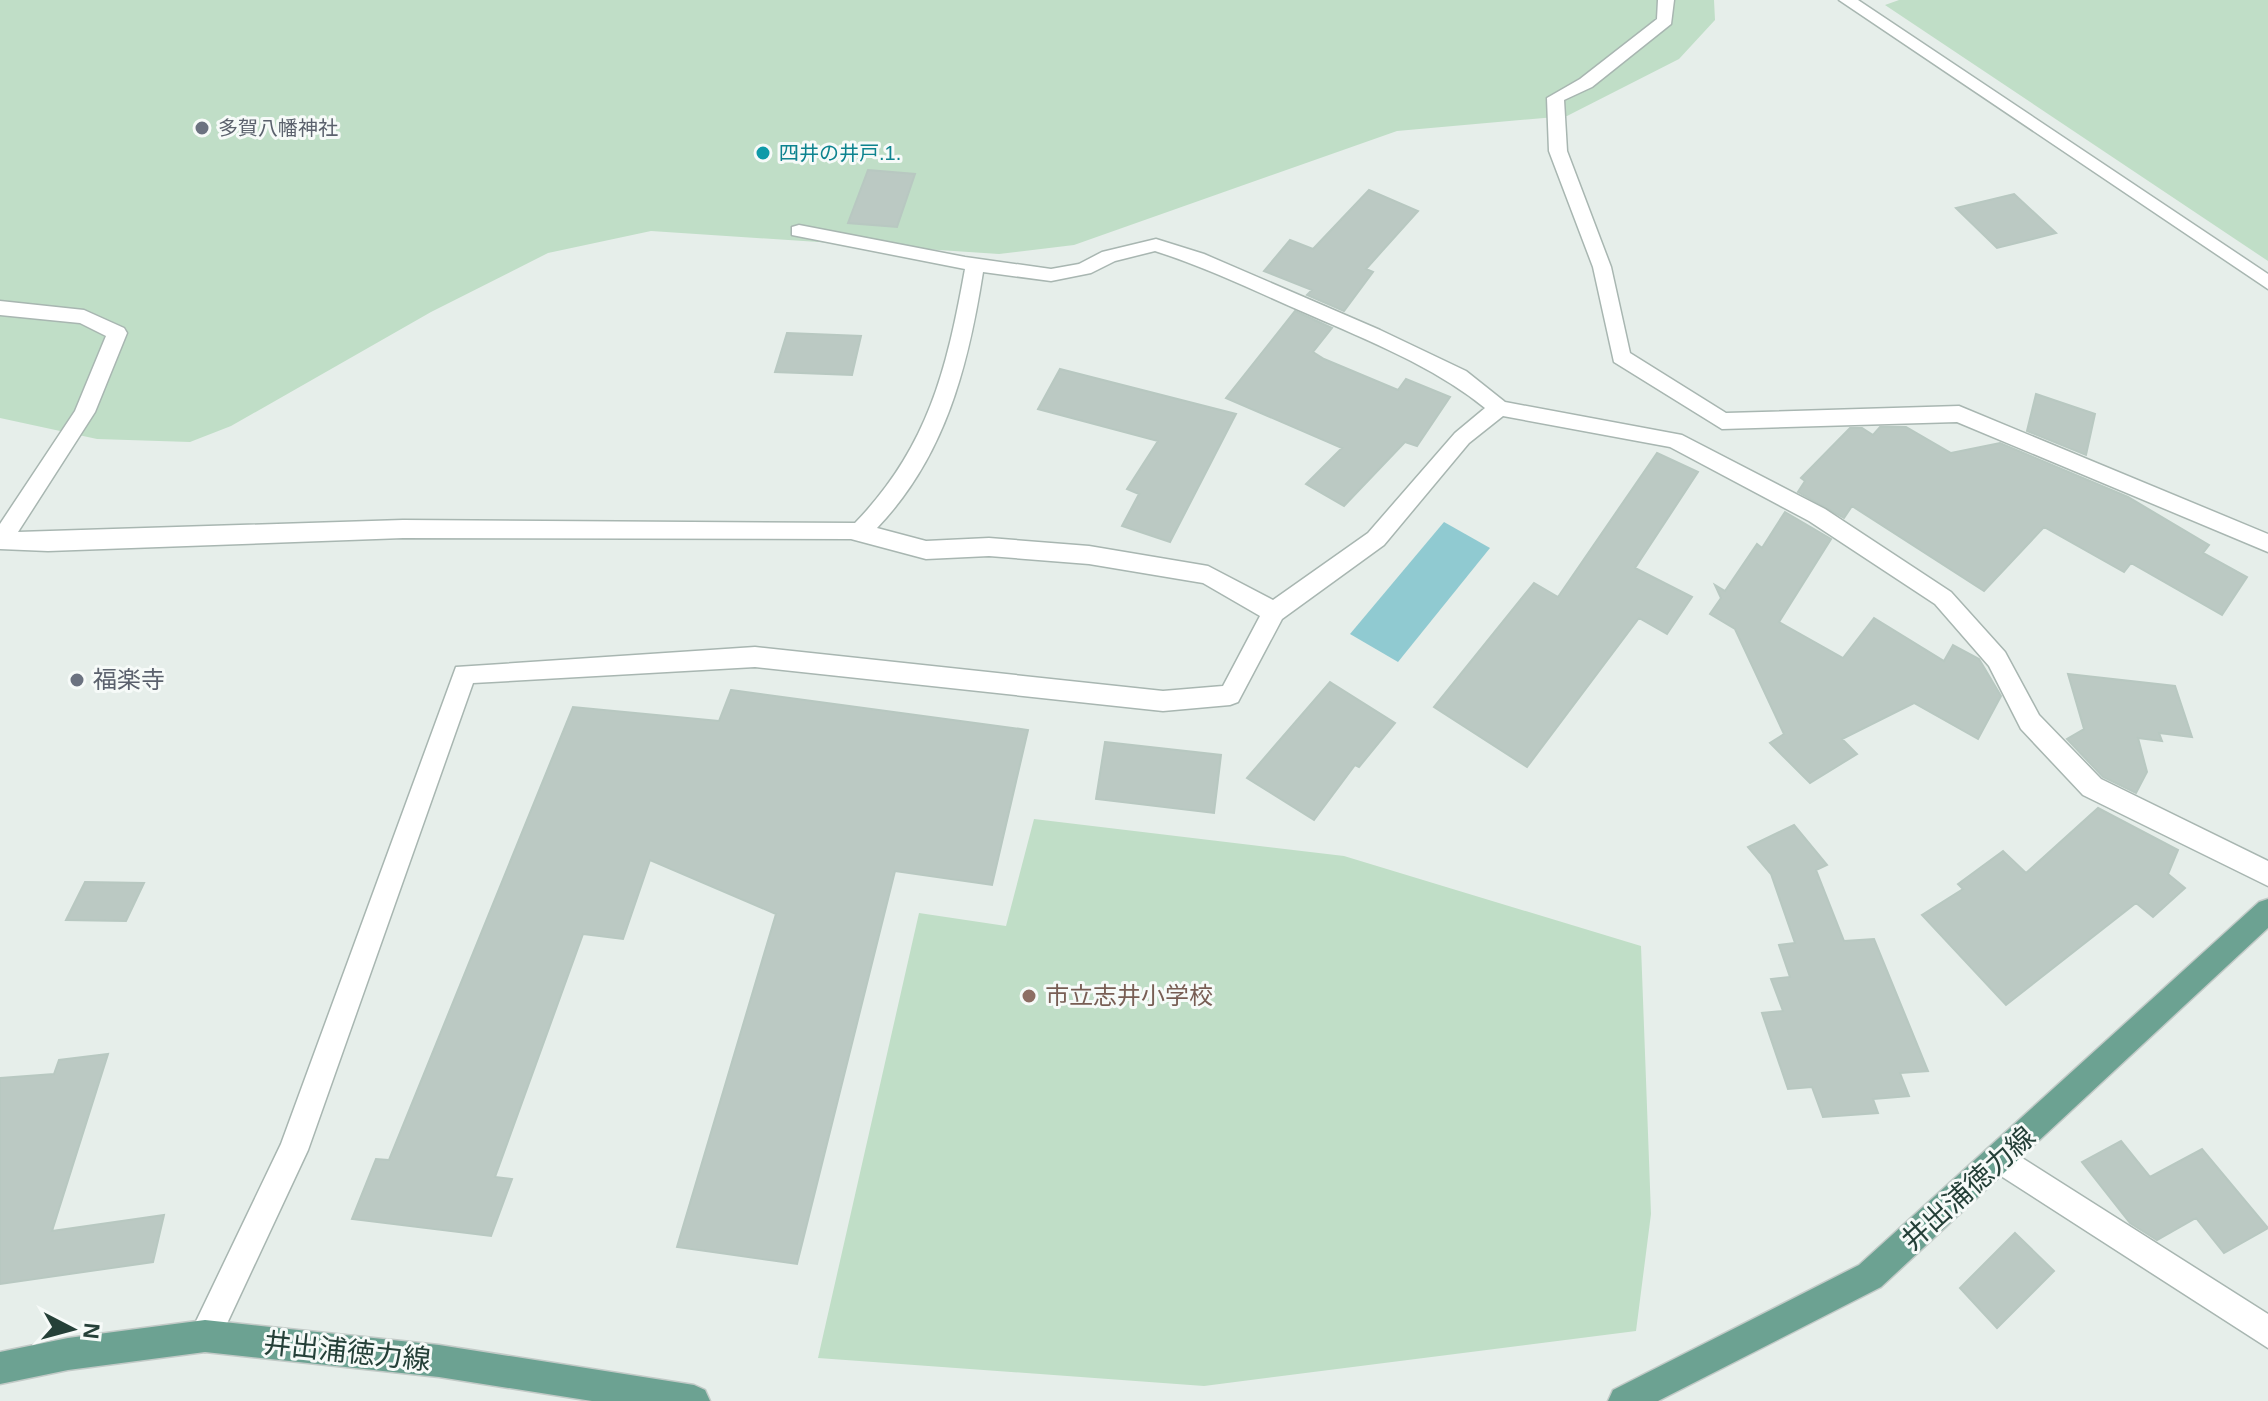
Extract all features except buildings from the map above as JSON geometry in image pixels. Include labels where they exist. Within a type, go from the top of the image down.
[{"type":"main road","name":"井出浦徳力線","points":[[1624,1401],[1870,1276],[2268,911]]},
{"type":"main road","name":"井出浦徳力線","points":[[0,1368],[68,1354],[205,1336],[439,1361],[694,1401]]},
{"type":"street","points":[[1666,0],[1665,21],[1586,83],[1555,98],[1558,151],[1602,267],[1621,357],[1722,421],[1959,414],[2268,543]]},
{"type":"street","points":[[1847,0],[2268,283]]},
{"type":"street","points":[[799,231],[975,265],[1051,275],[1084,269],[1109,256],[1156,245],[1197,258],[1373,335],[1459,376],[1499,408],[1675,440],[1817,515],[1943,598],[1997,659],[2030,722],[2092,787],[2268,874]]},
{"type":"street","points":[[859,533],[882,512],[909,476],[946,402],[961,346],[975,265]]},
{"type":"street","points":[[0,308],[84,317],[117,333],[111,361],[31,500],[0,540]]},
{"type":"street","points":[[205,1336],[293,1150],[464,674],[755,657],[1163,701],[1230,695],[1274,612],[1376,539],[1462,438],[1499,408]]},
{"type":"street","points":[[0,540],[48,542],[403,529],[859,533],[926,550],[989,547],[1089,555],[1208,575],[1274,612]]},
{"type":"street","points":[[2000,1159],[2268,1332]]},
{"type":"green space","points":[[0,0],[1714,0],[1715,20],[1679,59],[1567,116],[1397,131],[1074,245],[999,254],[651,231],[548,253],[431,312],[231,426],[190,442],[97,439],[0,418]]},
{"type":"green space","points":[[1899,0],[2268,0],[2268,261],[1885,5]]},
{"type":"green space","points":[[1034,819],[1344,856],[1641,946],[1651,1214],[1636,1331],[1204,1386],[818,1358],[919,913],[1006,926]]},
{"type":"water","points":[[1444,522],[1490,548],[1398,662],[1350,634]]},
{"type":"place","name":"多賀八幡神社","points":[[202,128]]},
{"type":"place","name":"四井の井戸.1.","points":[[763,153]]},
{"type":"place","name":"福楽寺","points":[[77,680]]},
{"type":"place","name":"市立志井小学校","points":[[1029,996]]}]
